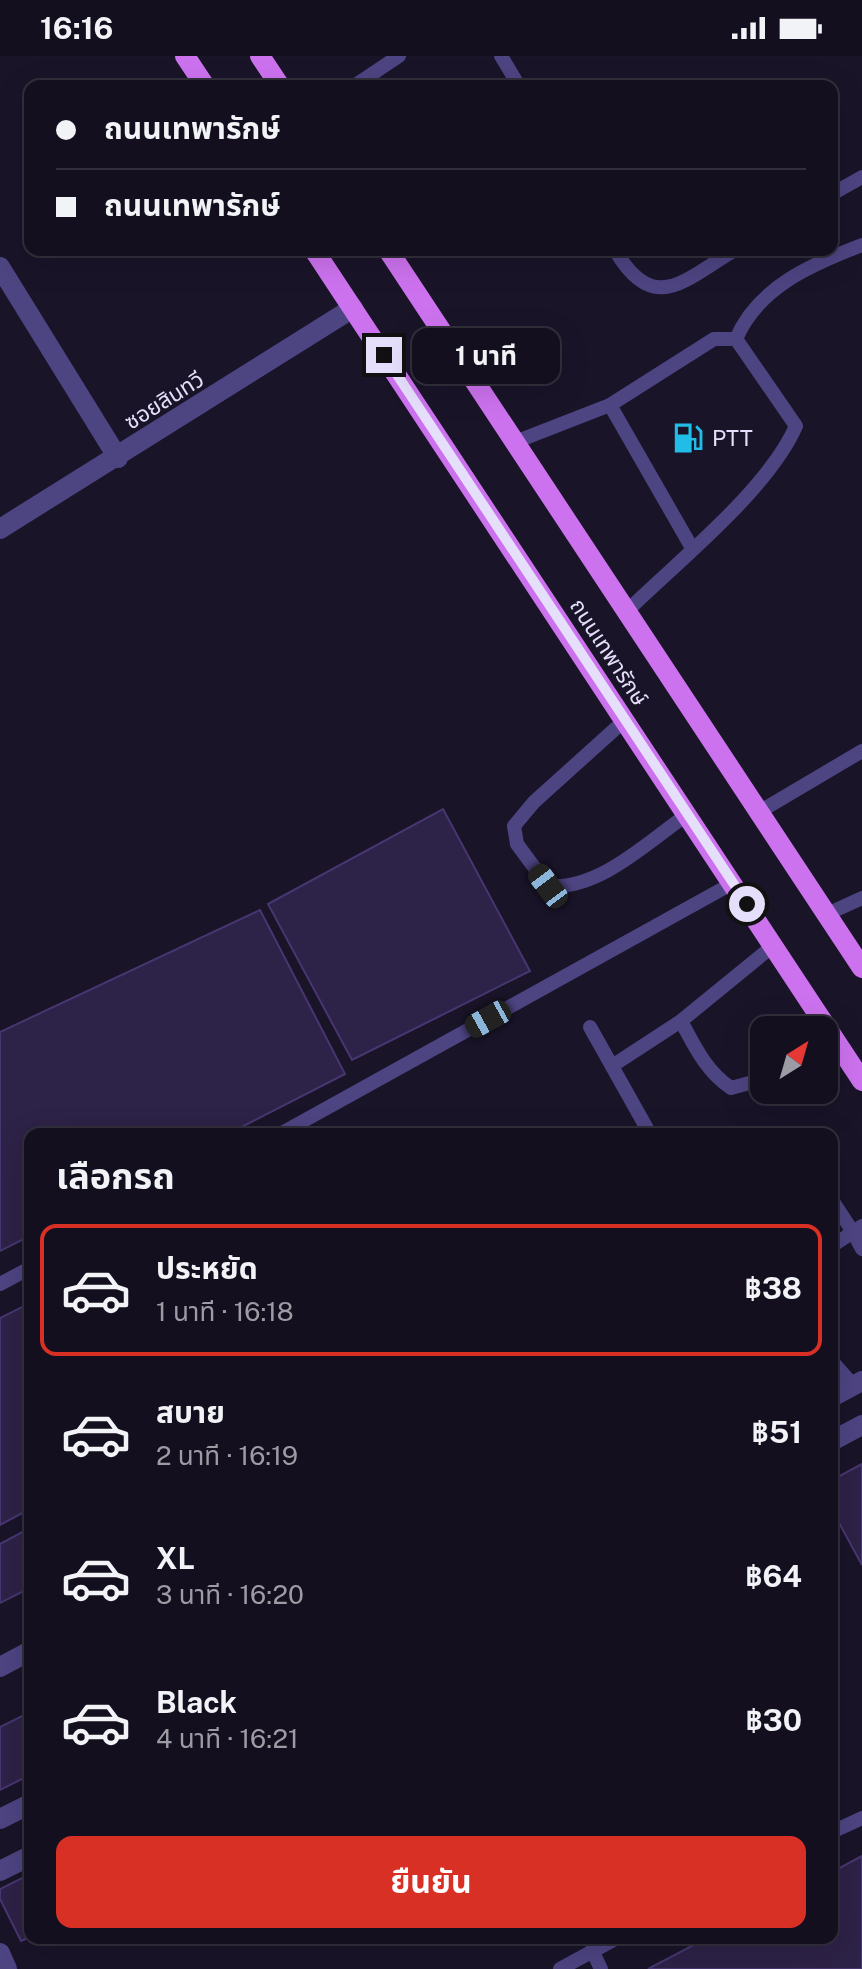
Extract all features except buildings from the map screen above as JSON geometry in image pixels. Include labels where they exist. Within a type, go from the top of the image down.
[{"type":"main road","points":[[185,56],[201,80]]},
{"type":"main road","points":[[260,56],[276,80]]},
{"type":"main road","name":"ถนนเทพารักษ์","points":[[318,256],[774,945],[812,1016]]},
{"type":"main road","name":"ถนนเทพารักษ์","points":[[392,256],[862,968]]},
{"type":"main road","name":"ถนนเทพารักษ์","points":[[838,1058],[862,1081]]},
{"type":"street","points":[[0,267],[118,458]]},
{"type":"street","name":"ซอยสินทวี","points":[[0,529],[118,458],[353,308]]},
{"type":"street","points":[[838,1394],[858,1383]]},
{"type":"street","points":[[838,1438],[862,1425]]},
{"type":"street","points":[[0,1667],[24,1654]]},
{"type":"street","points":[[0,1819],[24,1807]]},
{"type":"street","points":[[0,1871],[24,1859]]},
{"type":"street","points":[[0,1953],[7,1969]]},
{"type":"lane","points":[[363,80],[399,56]]},
{"type":"lane","points":[[501,56],[515,80]]},
{"type":"lane","points":[[838,191],[862,177]]},
{"type":"lane","points":[[838,254],[862,245]]},
{"type":"lane","points":[[620,256],[637,278],[650,288],[667,289],[725,256]]},
{"type":"lane","points":[[736,339],[746,315],[763,297],[833,256]]},
{"type":"lane","points":[[515,442],[610,405],[714,339],[736,339]]},
{"type":"lane","points":[[626,612],[738,504],[789,443],[796,426],[736,339]]},
{"type":"lane","points":[[610,405],[692,548]]},
{"type":"lane","points":[[625,720],[534,802],[514,826],[517,844],[548,886],[571,887],[596,878],[688,814]]},
{"type":"lane","points":[[759,812],[862,751]]},
{"type":"lane","points":[[291,1128],[733,883]]},
{"type":"lane","points":[[827,914],[862,898]]},
{"type":"lane","points":[[612,1066],[681,1021],[774,945]]},
{"type":"lane","points":[[681,1021],[705,1066],[717,1078],[731,1088],[750,1083]]},
{"type":"lane","points":[[590,1027],[647,1128]]},
{"type":"lane","points":[[838,1207],[857,1229],[862,1249]]},
{"type":"lane","points":[[838,1242],[857,1229]]},
{"type":"lane","points":[[0,1284],[24,1271]]},
{"type":"lane","points":[[838,1366],[858,1383]]},
{"type":"lane","points":[[838,1829],[862,1818]]},
{"type":"lane","points":[[560,1969],[604,1944]]},
{"type":"lane","points":[[592,1950],[601,1969]]},
{"type":"place","name":"PTT","points":[[688,438]]},
{"type":"route","points":[[384,355],[747,904]]}]
